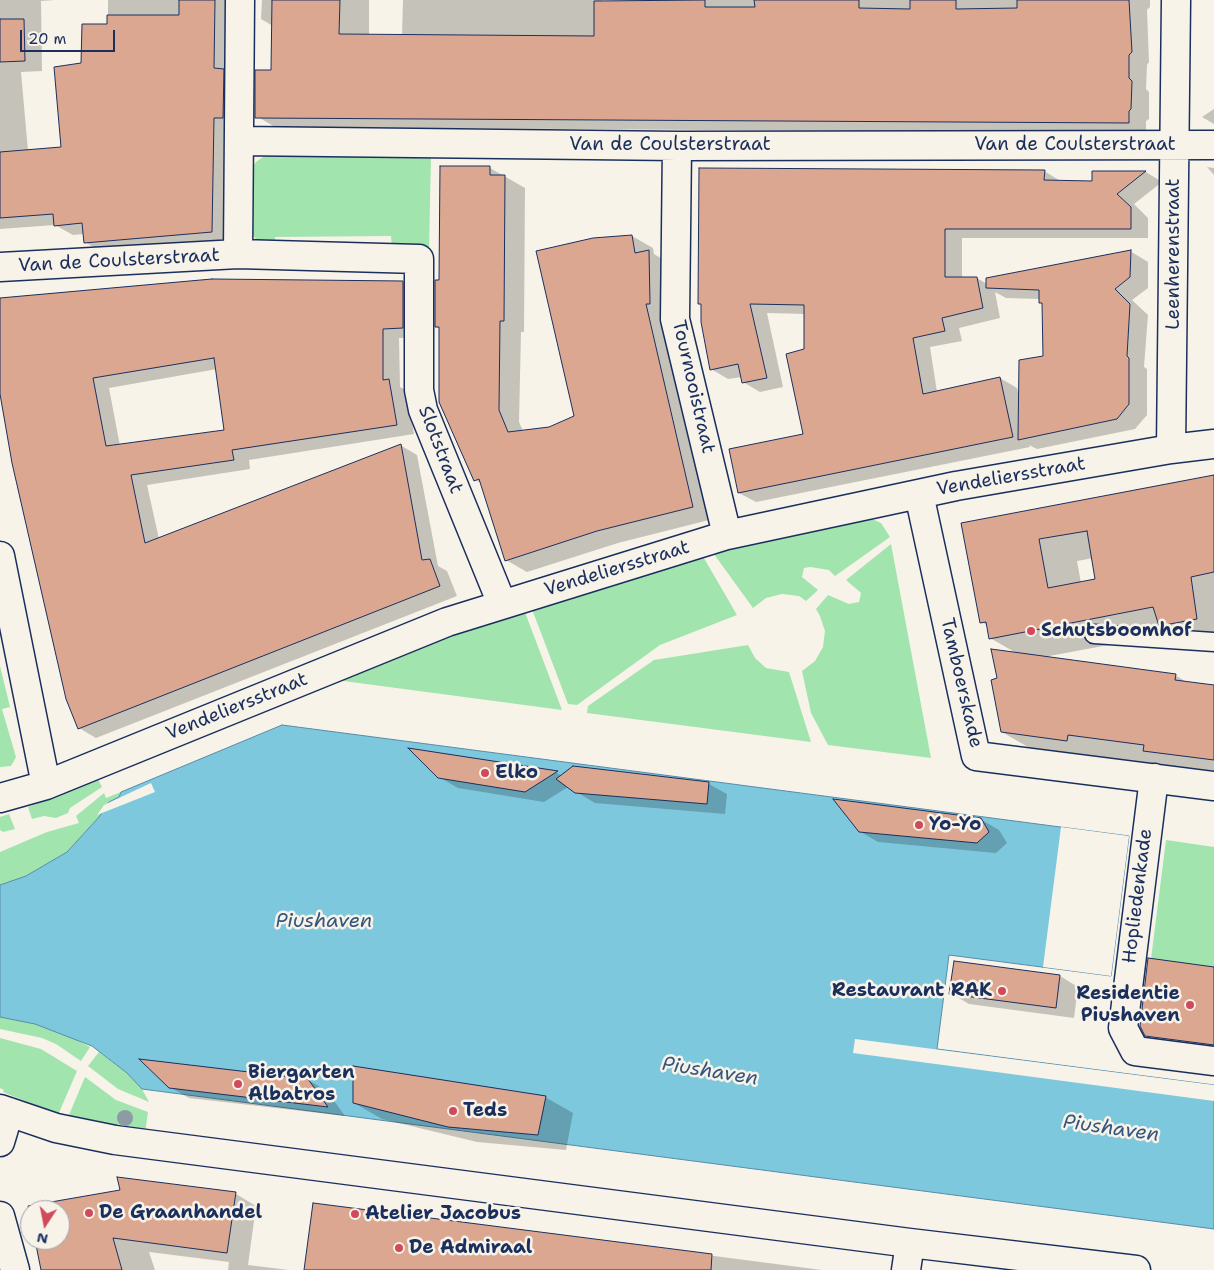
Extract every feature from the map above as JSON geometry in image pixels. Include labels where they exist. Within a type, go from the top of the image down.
[{"type":"street","points":[[239,141],[240,0]]},
{"type":"street","name":"Leenherenstraat","points":[[1171,449],[1176,0]]},
{"type":"street","name":"Van de Coulsterstraat","points":[[238,254],[239,141],[677,146],[1214,145]]},
{"type":"street","name":"Tournooistraat","points":[[677,146],[675,319],[727,535]]},
{"type":"street","name":"Van de Coulsterstraat","points":[[0,267],[238,254],[419,259]]},
{"type":"street","name":"Slotstraat","points":[[419,259],[419,390],[423,410],[502,604]]},
{"type":"street","name":"Vendeliersstraat","points":[[0,798],[46,785],[447,622],[727,535],[919,494],[1171,449],[1214,444]]},
{"type":"street","name":"Tamboerskade","points":[[919,494],[976,756],[1214,786]]},
{"type":"street","points":[[0,556],[46,785]]},
{"type":"street","name":"Hopliedenkade","points":[[1154,778],[1123,1028],[1135,1051],[1214,1061]]},
{"type":"street","points":[[0,1142],[5,1111],[56,1128],[115,1140],[910,1243],[1136,1270]]},
{"type":"street","points":[[0,1216],[15,1270]]},
{"type":"street","points":[[906,1270],[910,1243]]},
{"type":"lane","points":[[1094,634],[1214,642]]},
{"type":"green space","points":[[278,153],[431,155],[429,250],[392,248],[391,236],[275,237],[275,246],[258,242],[249,230],[250,170],[256,162],[266,155]]},
{"type":"green space","points":[[870,518],[881,523],[890,537],[835,576],[829,570],[804,568],[802,577],[818,590],[806,601],[799,596],[782,594],[766,598],[753,608],[711,550]]},
{"type":"green space","points":[[891,544],[931,758],[828,745],[811,713],[802,671],[815,661],[823,647],[825,631],[816,609],[828,595],[849,604],[859,602],[861,593],[846,580]]},
{"type":"green space","points":[[701,553],[737,615],[660,645],[577,705],[568,704],[530,604]]},
{"type":"green space","points":[[523,607],[562,710],[336,680],[402,654]]},
{"type":"green space","points":[[748,645],[755,658],[766,668],[789,672],[811,742],[587,713],[588,706],[654,660]]},
{"type":"green space","points":[[0,666],[10,707],[2,709],[16,757],[11,766],[0,767]]},
{"type":"green space","points":[[98,779],[102,787],[70,808],[68,813],[56,818],[44,816],[32,819],[28,807]]},
{"type":"green space","points":[[121,792],[119,797],[109,802],[99,817],[67,852],[26,876],[0,885],[0,852],[47,832],[79,823],[76,816],[104,793],[106,798]]},
{"type":"green space","points":[[9,814],[15,829],[3,832],[0,830],[0,817]]},
{"type":"green space","points":[[1166,840],[1214,847],[1214,967],[1151,959]]},
{"type":"green space","points":[[0,1017],[35,1024],[71,1037],[90,1047],[81,1061],[56,1044],[42,1038],[0,1029]]},
{"type":"green space","points":[[0,1038],[41,1049],[77,1071],[58,1115],[3,1092],[4,1090],[0,1088]]},
{"type":"green space","points":[[99,1052],[127,1073],[142,1089],[149,1102],[118,1089],[88,1066]]},
{"type":"green space","points":[[85,1077],[116,1100],[148,1112],[145,1133],[66,1122]]},
{"type":"water","name":"Piushaven","points":[[282,725],[1129,836],[1111,976],[949,955],[937,1049],[1214,1085],[1214,1229],[142,1089],[127,1073],[92,1046],[35,1024],[0,1017],[0,885],[26,876],[67,852],[99,817],[109,802],[119,797],[121,792]]},
{"type":"pier","points":[[151,783],[155,792],[97,815],[104,805]]},
{"type":"pier","points":[[1061,827],[1129,836],[1111,976],[1043,967]]},
{"type":"pier","points":[[855,1039],[1214,1085],[1214,1101],[853,1053]]},
{"type":"building","points":[[179,0],[215,0],[214,68],[224,69],[223,118],[214,118],[212,232],[84,243],[82,223],[54,226],[53,214],[0,218],[0,152],[61,147],[54,67],[81,63],[82,24],[107,24],[107,15],[179,15]]},
{"type":"building","points":[[272,0],[340,0],[339,34],[594,36],[594,1],[705,0],[705,7],[755,7],[754,0],[859,0],[859,8],[910,9],[910,0],[956,0],[956,9],[1017,8],[1017,0],[1129,0],[1132,52],[1129,55],[1129,78],[1132,81],[1131,109],[1129,111],[1129,123],[255,118],[255,70],[271,70]]},
{"type":"building","points":[[0,19],[24,19],[25,61],[0,62]]},
{"type":"building","points":[[440,166],[490,166],[490,175],[505,175],[504,321],[500,321],[499,410],[508,432],[549,427],[574,416],[536,251],[593,238],[632,235],[635,253],[649,250],[650,304],[646,304],[693,507],[597,531],[505,561],[479,479],[474,481],[439,402],[439,327],[435,327],[435,280],[439,280]]},
{"type":"building","points":[[699,168],[1045,170],[1044,180],[1092,181],[1092,171],[1146,171],[1117,194],[1131,207],[1131,229],[945,229],[945,277],[977,277],[983,308],[942,318],[945,331],[913,338],[923,394],[1000,377],[1013,437],[738,493],[729,449],[803,434],[786,354],[804,349],[804,305],[750,304],[767,378],[742,383],[738,364],[710,370],[701,322],[701,304],[698,304]]},
{"type":"building","points":[[1131,250],[1130,277],[1115,289],[1130,304],[1127,356],[1129,358],[1129,404],[1117,419],[1018,440],[1019,360],[1043,356],[1042,303],[1039,303],[1039,290],[986,288],[986,278]]},
{"type":"building","points":[[212,279],[403,281],[403,328],[383,329],[383,380],[389,379],[397,425],[232,450],[234,460],[131,475],[145,543],[401,444],[422,560],[430,559],[440,586],[78,729],[66,699],[12,463],[0,394],[0,298]],"holes":[[[214,358],[224,430],[106,446],[93,378]]]},
{"type":"building","points":[[1214,475],[1214,572],[1191,577],[1197,619],[1159,626],[1153,607],[989,639],[986,622],[980,623],[961,523]],"holes":[[[1087,531],[1095,579],[1048,588],[1039,539]]]},
{"type":"building","name":"Schutsboomhof","points":[[991,649],[1176,674],[1175,680],[1214,685],[1214,760],[1143,751],[1144,745],[1068,735],[1067,741],[1001,732],[991,680],[997,678]]},
{"type":"building","name":"Elko","points":[[408,748],[558,771],[525,792],[438,778]]},
{"type":"building","points":[[573,766],[709,782],[707,804],[575,793],[556,779]]},
{"type":"building","name":"Yo-Yo","points":[[833,799],[981,818],[989,832],[977,843],[859,832]]},
{"type":"building","name":"Residentie Piushaven","points":[[1148,958],[1214,967],[1214,1045],[1145,1036],[1140,1026]]},
{"type":"building","points":[[954,961],[1060,975],[1056,1008],[949,994]]},
{"type":"building","name":"Biergarten Albatros","points":[[139,1059],[308,1079],[328,1107],[169,1088]]},
{"type":"building","points":[[353,1066],[546,1096],[538,1135],[448,1127],[353,1103]]},
{"type":"building","points":[[117,1177],[236,1192],[227,1253],[113,1238],[122,1270],[41,1270],[37,1250],[70,1250],[70,1200],[62,1200],[120,1190]]},
{"type":"building","points":[[313,1203],[712,1254],[711,1270],[304,1270]]},
{"type":"place","name":"Schutsboomhof","points":[[1031,631]]},
{"type":"place","name":"Elko","points":[[485,773]]},
{"type":"place","name":"Yo-Yo","points":[[919,825]]},
{"type":"place","name":"Restaurant RAK","points":[[1002,991]]},
{"type":"place","name":"Residentie Piushaven","points":[[1190,1005]]},
{"type":"place","name":"Biergarten Albatros","points":[[238,1084]]},
{"type":"place","name":"Teds","points":[[453,1111]]},
{"type":"place","name":"De Graanhandel","points":[[89,1213]]},
{"type":"place","name":"Atelier Jacobus","points":[[355,1214]]},
{"type":"place","name":"De Admiraal","points":[[399,1248]]}]
